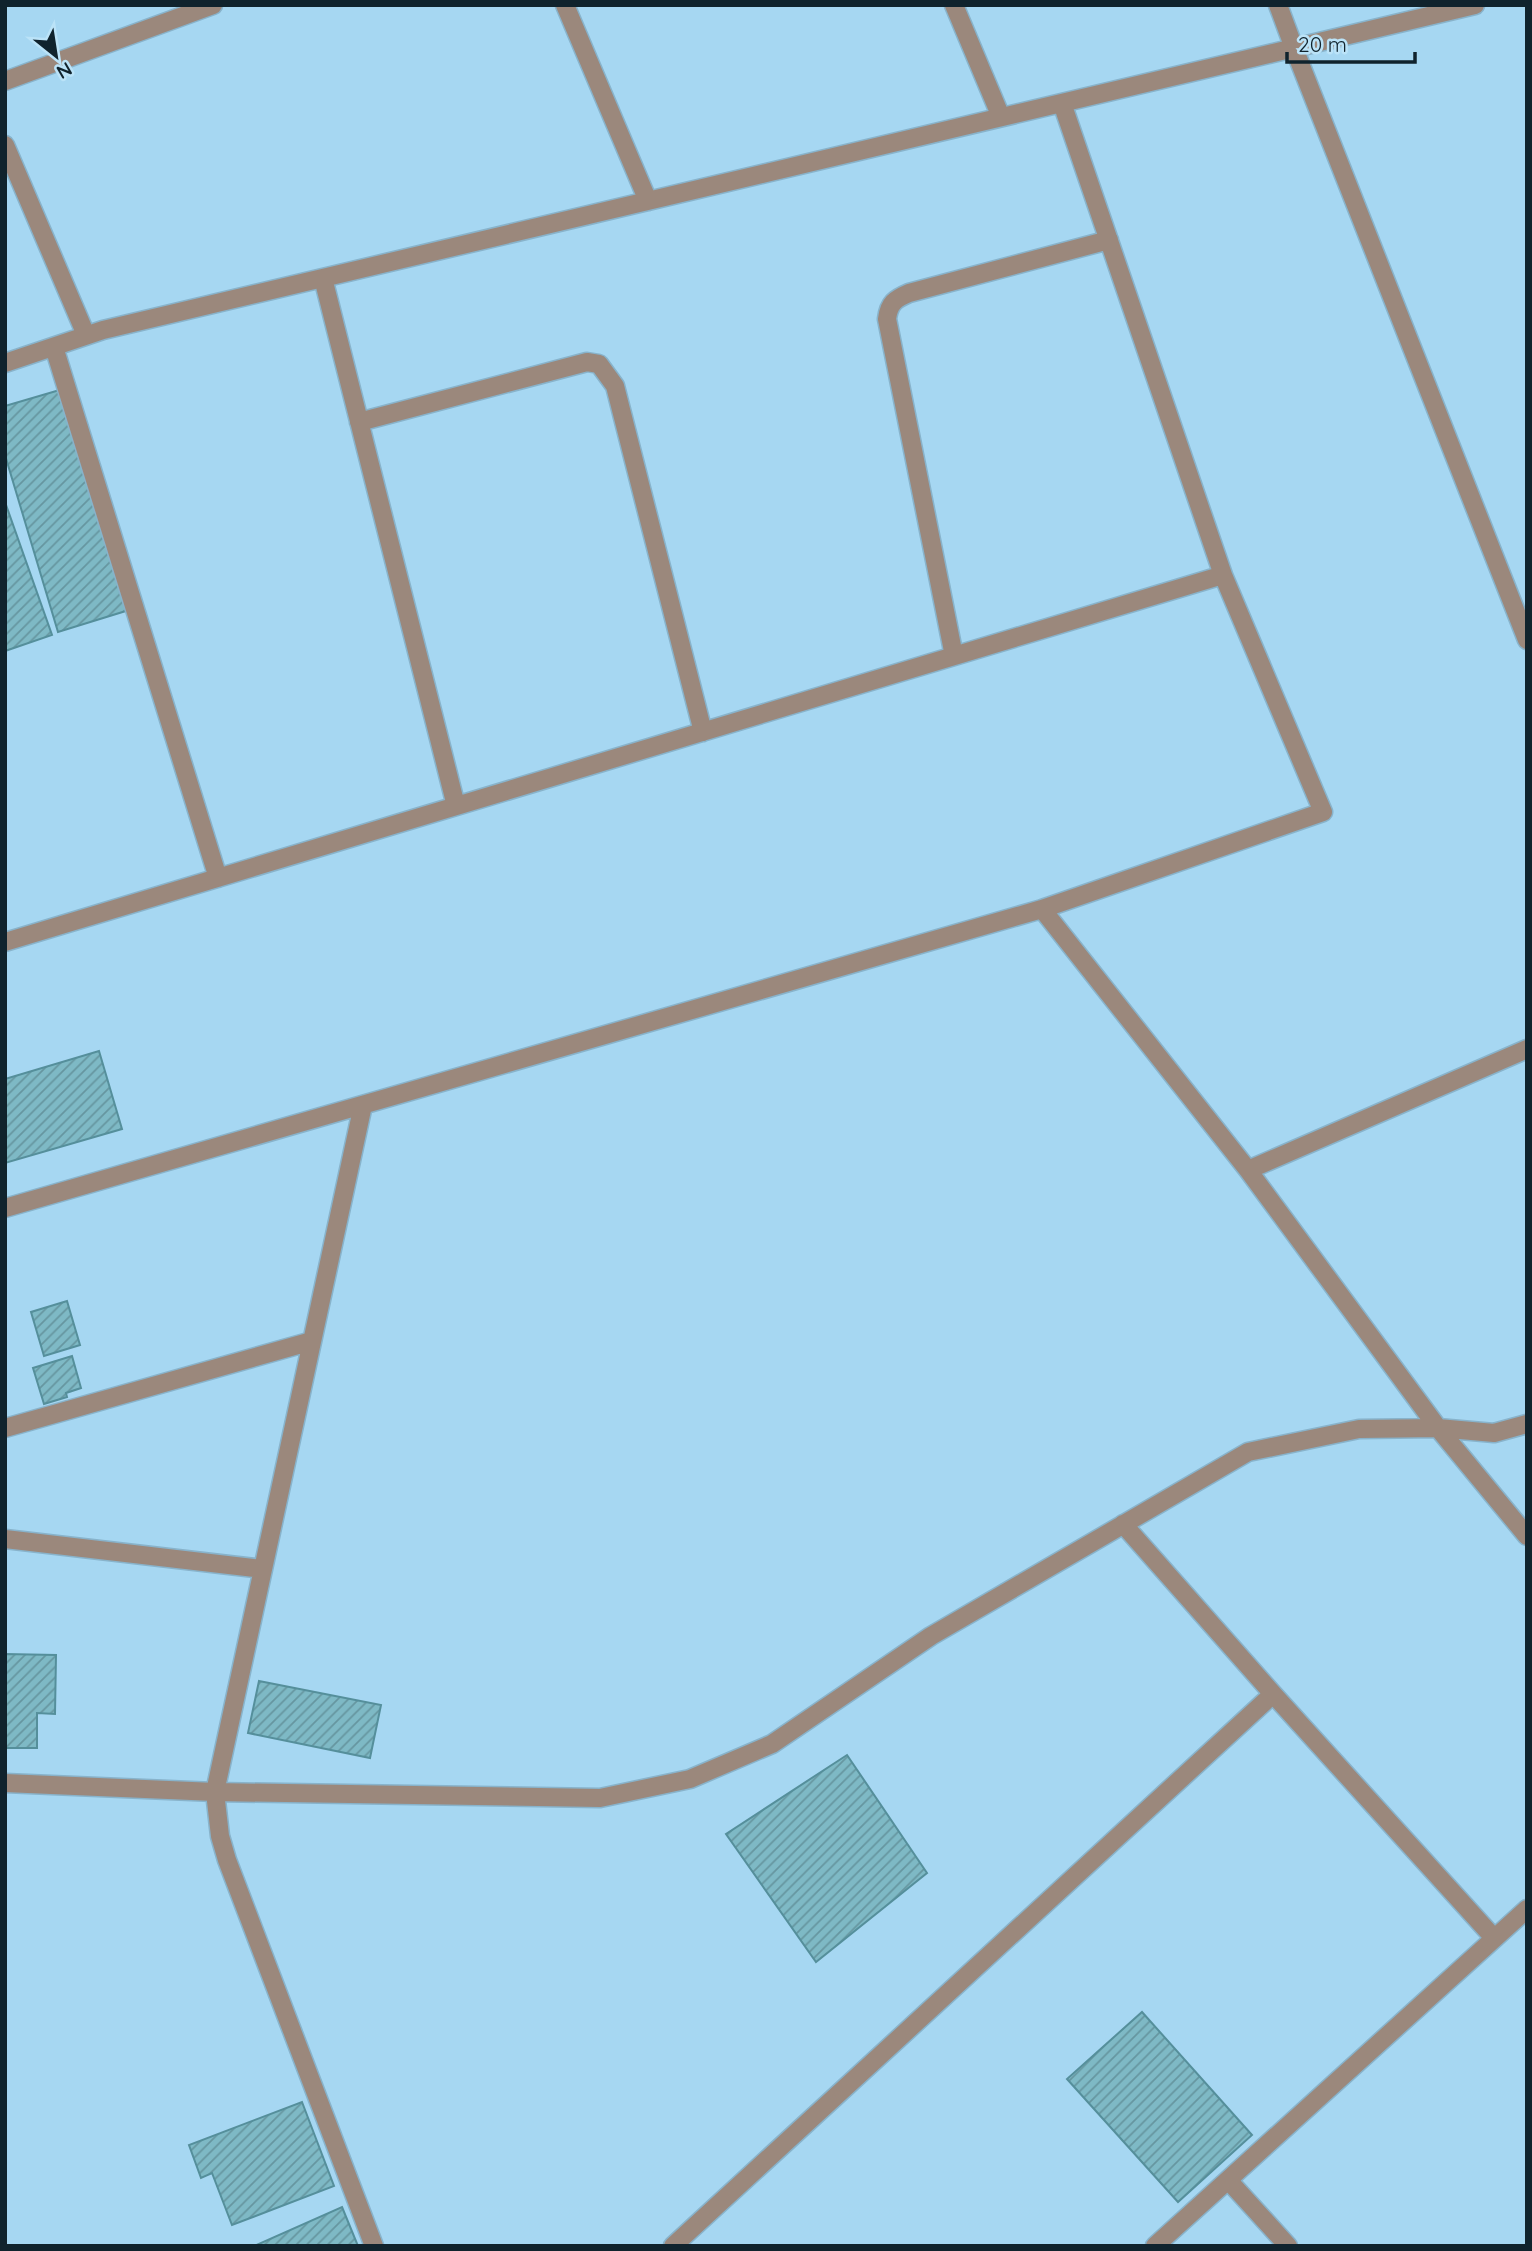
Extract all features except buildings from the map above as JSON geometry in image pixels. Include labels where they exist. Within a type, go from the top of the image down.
[{"type":"street","points":[[5,81],[213,5]]},
{"type":"street","points":[[565,5],[648,201]]},
{"type":"street","points":[[954,5],[1001,117]]},
{"type":"street","points":[[1278,5],[1527,640]]},
{"type":"street","points":[[5,363],[86,335],[1475,5]]},
{"type":"street","points":[[5,1208],[1042,909],[1323,812],[1223,575],[1062,103]]},
{"type":"street","points":[[5,145],[86,335]]},
{"type":"street","points":[[954,656],[887,319],[889,306],[909,293],[1109,240]]},
{"type":"street","points":[[323,278],[456,806]]},
{"type":"street","points":[[54,347],[218,878]]},
{"type":"street","points":[[359,422],[587,362],[599,364],[615,386],[703,732]]},
{"type":"street","points":[[5,942],[1223,575]]},
{"type":"street","points":[[1042,909],[1248,1171],[1438,1428],[1527,1536]]},
{"type":"street","points":[[1248,1171],[1527,1049]]},
{"type":"street","points":[[363,1105],[215,1792],[220,1836],[227,1860],[374,2246]]},
{"type":"street","points":[[5,1428],[312,1341]]},
{"type":"street","points":[[5,1783],[215,1792],[600,1798],[690,1779],[772,1744],[931,1636],[1248,1452],[1359,1429],[1438,1428],[1494,1433],[1527,1424]]},
{"type":"street","points":[[1124,1524],[1273,1694],[1494,1938]]},
{"type":"street","points":[[5,1539],[263,1569]]},
{"type":"street","points":[[673,2246],[1273,1694]]},
{"type":"street","points":[[1155,2246],[1527,1909]]},
{"type":"street","points":[[1228,2180],[1289,2246]]}]
